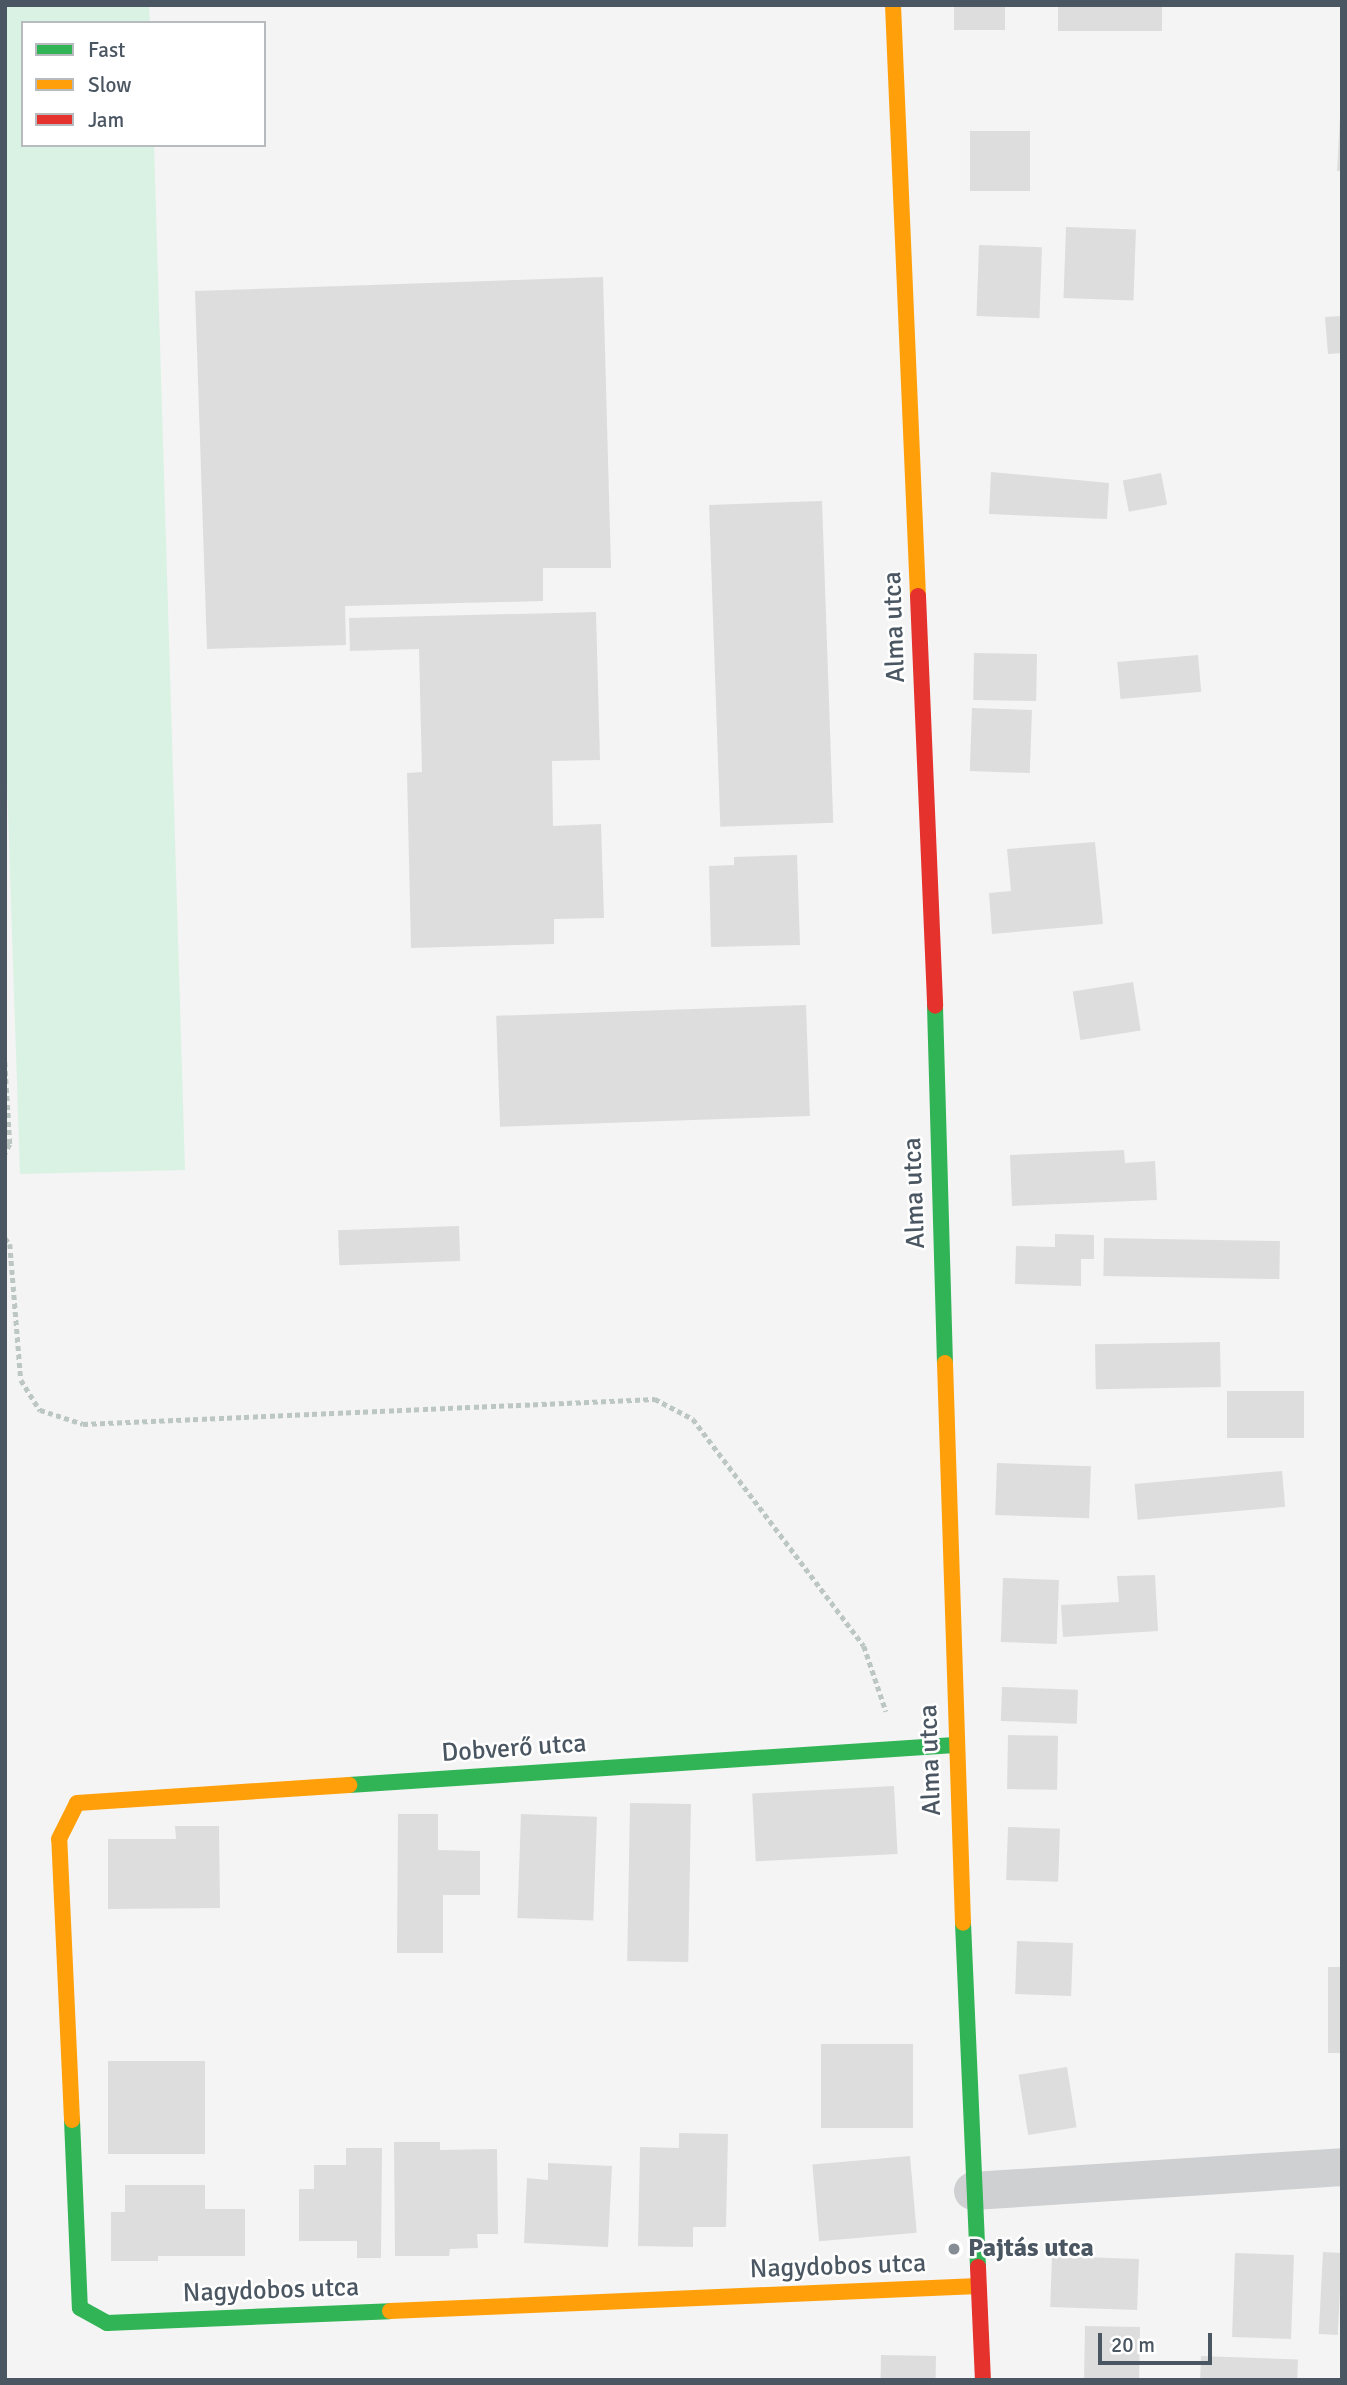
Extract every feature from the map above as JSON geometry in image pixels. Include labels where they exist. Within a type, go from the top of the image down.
[{"type":"street","name":"Alma utca","points":[[893,5],[934,977],[955,1745],[983,2380]]},
{"type":"street","name":"Dobverő utca","points":[[77,1803],[955,1745]]},
{"type":"street","name":"Nagydobos utca","points":[[77,1803],[59,1839],[80,2308],[107,2323],[978,2286]]},
{"type":"street","points":[[973,2190],[1342,2166]]},
{"type":"path","points":[[5,1062],[10,1144],[5,1154]]},
{"type":"path","points":[[5,1238],[10,1244],[21,1380],[40,1410],[83,1424],[655,1399],[693,1419],[864,1646],[898,1747]]},
{"type":"green space","points":[[5,5],[149,5],[150,21],[21,21],[21,147],[154,147],[185,1170],[20,1174],[5,722]]},
{"type":"building","points":[[954,5],[1005,5],[1005,30],[954,30]]},
{"type":"building","points":[[1058,5],[1162,5],[1162,31],[1058,31]]},
{"type":"building","points":[[1340,117],[1342,171],[1337,171]]},
{"type":"building","points":[[970,131],[1030,131],[1030,191],[970,191]]},
{"type":"building","points":[[1066,227],[1136,229],[1133,300],[1064,298]]},
{"type":"building","points":[[979,245],[1042,247],[1039,318],[977,316]]},
{"type":"building","points":[[603,277],[611,568],[543,568],[543,601],[345,606],[346,645],[207,649],[195,291]]},
{"type":"building","points":[[1342,316],[1342,353],[1328,354],[1325,317]]},
{"type":"building","points":[[991,472],[1109,483],[1107,519],[989,514]]},
{"type":"building","points":[[1161,473],[1167,504],[1129,512],[1123,480]]},
{"type":"building","points":[[822,501],[833,823],[720,827],[709,505]]},
{"type":"building","points":[[596,612],[600,760],[552,761],[553,826],[601,824],[604,918],[554,919],[554,944],[411,948],[407,773],[422,772],[419,649],[350,651],[349,618]]},
{"type":"building","points":[[974,653],[1037,654],[1036,701],[973,700]]},
{"type":"building","points":[[1198,655],[1201,692],[1121,699],[1117,662]]},
{"type":"building","points":[[972,708],[1032,710],[1030,773],[970,771]]},
{"type":"building","points":[[1095,842],[1103,924],[992,934],[989,893],[1011,891],[1007,849]]},
{"type":"building","points":[[797,855],[800,945],[711,947],[709,866],[734,865],[734,857]]},
{"type":"building","points":[[1133,982],[1141,1030],[1080,1040],[1073,992]]},
{"type":"building","points":[[806,1005],[810,1116],[500,1127],[496,1016]]},
{"type":"building","points":[[1124,1150],[1125,1163],[1155,1161],[1157,1200],[1012,1206],[1010,1155]]},
{"type":"building","points":[[459,1226],[460,1261],[339,1265],[338,1230]]},
{"type":"building","points":[[1055,1234],[1094,1235],[1094,1259],[1081,1259],[1081,1286],[1015,1284],[1016,1246],[1055,1247]]},
{"type":"building","points":[[1104,1238],[1280,1241],[1279,1279],[1103,1276]]},
{"type":"building","points":[[1220,1342],[1221,1387],[1096,1389],[1095,1344]]},
{"type":"building","points":[[1227,1391],[1304,1391],[1304,1438],[1227,1438]]},
{"type":"building","points":[[997,1463],[1091,1466],[1089,1518],[995,1515]]},
{"type":"building","points":[[1282,1471],[1285,1507],[1138,1520],[1135,1484]]},
{"type":"building","points":[[1155,1575],[1158,1631],[1063,1637],[1061,1605],[1119,1602],[1117,1576]]},
{"type":"building","points":[[1003,1578],[1059,1580],[1057,1644],[1001,1642]]},
{"type":"building","points":[[1002,1687],[1078,1690],[1077,1724],[1001,1721]]},
{"type":"building","points":[[1008,1735],[1058,1736],[1057,1790],[1007,1789]]},
{"type":"building","points":[[894,1786],[898,1854],[756,1861],[752,1793]]},
{"type":"building","points":[[630,1803],[691,1804],[688,1962],[627,1961]]},
{"type":"building","points":[[398,1814],[438,1814],[438,1850],[480,1851],[480,1895],[443,1895],[443,1953],[397,1953]]},
{"type":"building","points":[[521,1814],[597,1817],[593,1921],[517,1918]]},
{"type":"building","points":[[175,1826],[219,1826],[220,1908],[108,1909],[108,1839],[176,1839]]},
{"type":"building","points":[[1008,1827],[1060,1829],[1058,1882],[1006,1880]]},
{"type":"building","points":[[1017,1941],[1073,1943],[1071,1996],[1015,1994]]},
{"type":"building","points":[[1328,1967],[1342,1967],[1342,2053],[1328,2053]]},
{"type":"building","points":[[821,2044],[913,2044],[913,2128],[821,2128]]},
{"type":"building","points":[[108,2061],[205,2061],[205,2154],[108,2154]]},
{"type":"building","points":[[1067,2067],[1077,2127],[1028,2135],[1019,2075]]},
{"type":"building","points":[[679,2133],[728,2134],[726,2227],[693,2227],[693,2247],[638,2246],[640,2147],[679,2148]]},
{"type":"building","points":[[394,2142],[440,2142],[440,2150],[497,2149],[498,2234],[477,2234],[478,2248],[450,2249],[449,2256],[395,2256]]},
{"type":"building","points":[[346,2148],[382,2148],[381,2258],[357,2258],[357,2241],[299,2241],[299,2189],[314,2189],[314,2165],[346,2165]]},
{"type":"building","points":[[910,2156],[917,2233],[819,2241],[812,2165]]},
{"type":"building","points":[[548,2163],[612,2166],[608,2247],[524,2243],[527,2178],[548,2180]]},
{"type":"building","points":[[125,2185],[205,2185],[205,2209],[245,2209],[245,2256],[158,2256],[158,2261],[111,2261],[111,2212],[125,2212]]},
{"type":"building","points":[[1323,2252],[1342,2253],[1338,2335],[1319,2334]]},
{"type":"building","points":[[1235,2253],[1294,2255],[1291,2339],[1232,2337]]},
{"type":"building","points":[[1052,2256],[1139,2259],[1137,2310],[1050,2307]]},
{"type":"building","points":[[1085,2326],[1140,2327],[1139,2380],[1084,2380]]},
{"type":"building","points":[[881,2355],[936,2356],[936,2380],[881,2380]]},
{"type":"building","points":[[1201,2356],[1298,2359],[1297,2380],[1200,2380]]},
{"type":"traffic: fast","points":[[935,1006],[945,1363]]},
{"type":"traffic: fast","points":[[349,1785],[955,1745]]},
{"type":"traffic: fast","points":[[963,1923],[978,2267]]},
{"type":"traffic: fast","points":[[72,2120],[80,2308],[107,2323],[390,2311]]},
{"type":"traffic: slow","points":[[893,5],[918,596]]},
{"type":"traffic: slow","points":[[945,1363],[963,1923]]},
{"type":"traffic: slow","points":[[72,2120],[59,1839],[77,1803],[349,1785]]},
{"type":"traffic: slow","points":[[390,2311],[978,2286]]},
{"type":"traffic: jam","points":[[918,596],[935,1006]]},
{"type":"traffic: jam","points":[[978,2267],[983,2380]]},
{"type":"place","name":"Pajtás utca","points":[[954,2249]]}]
